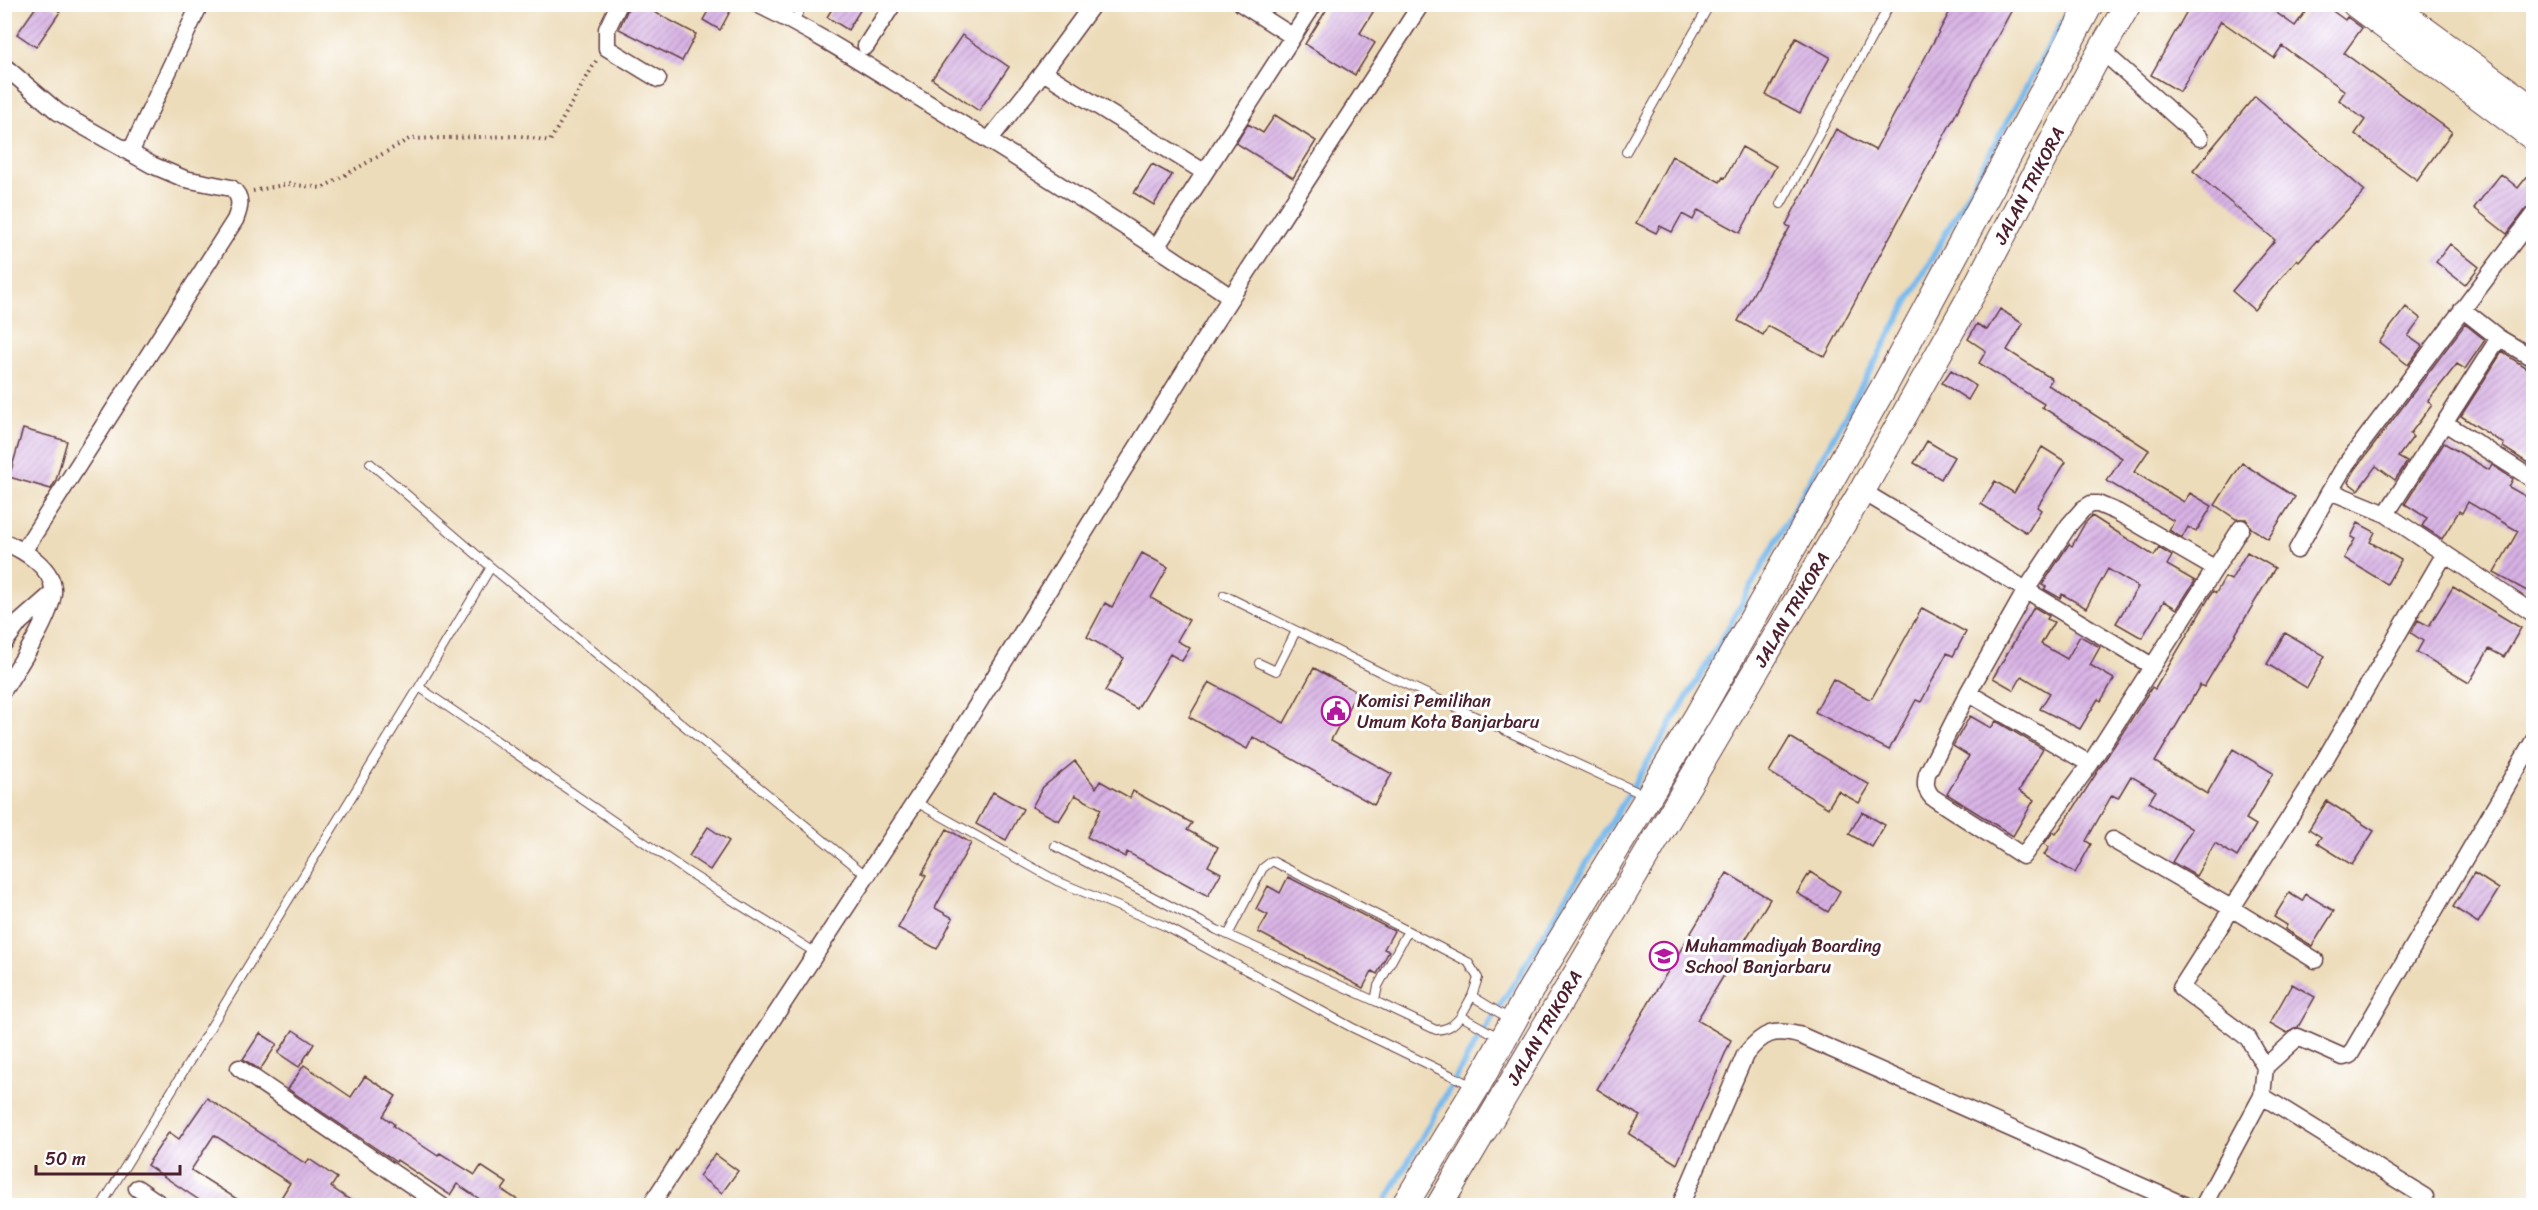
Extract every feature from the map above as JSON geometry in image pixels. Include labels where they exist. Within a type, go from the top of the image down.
[{"type":"main road","name":"JALAN TRIKORA","points":[[1409,1197],[1476,1088],[1640,793],[1704,705],[1891,373],[2090,4]]},
{"type":"main road","name":"JALAN TRIKORA","points":[[1439,1205],[1862,491],[1973,292],[2128,4]]},
{"type":"main road","points":[[2355,4],[2534,138]]},
{"type":"main road","points":[[2389,4],[2534,110]]},
{"type":"main road","points":[[1409,1197],[1439,1205]]},
{"type":"street","points":[[130,153],[200,4]]},
{"type":"street","points":[[619,4],[607,29],[605,42],[607,48],[658,79]]},
{"type":"street","points":[[757,4],[793,22],[989,140],[1157,246],[1231,297]]},
{"type":"street","points":[[866,46],[893,4]]},
{"type":"street","points":[[989,140],[1093,4]]},
{"type":"street","points":[[1242,4],[1292,36]]},
{"type":"street","points":[[1157,246],[1314,4]]},
{"type":"street","points":[[650,1206],[916,802],[1231,297],[1421,4]]},
{"type":"street","points":[[2102,51],[2200,138]]},
{"type":"street","points":[[4,66],[58,112],[168,173],[185,179],[226,185],[237,194],[240,206],[235,220],[24,550]]},
{"type":"street","points":[[1043,72],[1204,172]]},
{"type":"street","points":[[2298,550],[2346,464],[2534,215]]},
{"type":"street","points":[[2462,309],[2499,338],[2534,359]]},
{"type":"street","points":[[2386,514],[2499,338]]},
{"type":"street","points":[[2445,423],[2534,480]]},
{"type":"street","points":[[2330,490],[2386,514],[2534,614]]},
{"type":"street","points":[[1862,491],[2152,666]]},
{"type":"street","points":[[2214,568],[2117,512],[2098,504],[2091,504],[2083,509],[2069,525],[2026,590],[1968,693],[1927,774],[1926,791],[2023,856],[2090,764],[2241,528]]},
{"type":"street","points":[[4,542],[24,550],[46,573],[51,581],[53,593],[34,641],[4,689]]},
{"type":"street","points":[[2203,1206],[2262,1096],[2265,1067],[2248,1038],[2181,988],[2307,790],[2444,555]]},
{"type":"street","points":[[4,643],[20,621],[53,593]]},
{"type":"street","points":[[1968,693],[2090,764]]},
{"type":"street","points":[[2265,1067],[2298,1037],[2343,1058],[2350,1055],[2534,740]]},
{"type":"street","points":[[2113,840],[2231,908],[2315,960]]},
{"type":"street","points":[[1680,1206],[1745,1055],[1755,1043],[1774,1032],[1788,1032],[1802,1036],[2186,1206]]},
{"type":"street","points":[[239,1068],[442,1206]]},
{"type":"street","points":[[2262,1096],[2425,1197]]},
{"type":"street","points":[[137,1188],[163,1206]]},
{"type":"lane","points":[[793,22],[804,4]]},
{"type":"lane","points":[[1626,152],[1710,4]]},
{"type":"lane","points":[[1781,204],[1890,4]]},
{"type":"lane","points":[[370,463],[491,567],[867,876]]},
{"type":"lane","points":[[101,1206],[491,567]]},
{"type":"lane","points":[[1224,595],[1640,793]]},
{"type":"lane","points":[[1259,663],[1276,672],[1296,630]]},
{"type":"lane","points":[[419,687],[686,872],[816,953]]},
{"type":"lane","points":[[916,802],[1057,881],[1165,927],[1351,1027],[1476,1088]]},
{"type":"lane","points":[[1055,846],[1228,935],[1436,1030],[1454,1025],[1472,996],[1478,978],[1468,962],[1272,861],[1263,868],[1228,935]]},
{"type":"lane","points":[[1375,1001],[1378,986],[1405,936],[1410,932]]},
{"type":"lane","points":[[1472,996],[1508,1030]]},
{"type":"lane","points":[[1461,1016],[1508,1030]]},
{"type":"path","points":[[237,194],[288,184],[322,188],[409,139],[519,136],[550,141],[605,42]]},
{"type":"building","points":[[38,4],[50,4],[60,12],[36,47],[17,34]]},
{"type":"building","points":[[630,4],[639,4],[696,34],[682,61],[619,29]]},
{"type":"building","points":[[712,4],[734,4],[720,30],[703,20]]},
{"type":"building","points":[[835,4],[864,4],[848,30],[827,17]]},
{"type":"building","points":[[1330,4],[1378,4],[1360,33],[1375,43],[1355,75],[1305,44]]},
{"type":"building","points":[[1954,4],[2015,4],[1825,357],[1768,326],[1763,335],[1738,321],[1790,227],[1786,225],[1836,129],[1875,150]]},
{"type":"building","points":[[2191,4],[2264,4],[2295,26],[2311,4],[2323,4],[2345,20],[2347,17],[2362,28],[2344,53],[2452,132],[2417,180],[2355,134],[2365,120],[2339,100],[2345,91],[2282,46],[2274,58],[2221,21],[2180,92],[2151,75]]},
{"type":"building","points":[[962,35],[1009,67],[979,111],[932,79]]},
{"type":"building","points":[[1796,38],[1830,57],[1800,113],[1766,95]]},
{"type":"building","points":[[2255,96],[2365,191],[2299,261],[2297,259],[2254,310],[2232,291],[2275,240],[2193,171]]},
{"type":"building","points":[[1275,115],[1316,141],[1293,178],[1236,143],[1248,124],[1263,133]]},
{"type":"building","points":[[1742,147],[1776,166],[1740,233],[1698,210],[1693,220],[1682,214],[1672,232],[1660,226],[1656,233],[1636,223],[1672,156],[1720,182],[1723,177],[1725,178]]},
{"type":"building","points":[[1152,164],[1172,175],[1154,205],[1134,193]]},
{"type":"building","points":[[2534,168],[2534,205],[2526,209],[2507,234],[2474,208],[2501,174],[2518,188]]},
{"type":"building","points":[[2450,244],[2479,267],[2465,285],[2436,262]]},
{"type":"building","points":[[2406,307],[2421,319],[2408,336],[2422,346],[2408,365],[2379,342]]},
{"type":"building","points":[[2000,309],[2023,324],[2007,350],[2052,379],[2048,385],[2149,450],[2134,472],[2184,502],[2190,493],[2212,506],[2196,532],[2188,527],[2182,538],[2169,530],[2174,521],[2107,481],[2122,458],[2042,407],[2044,404],[1979,363],[1986,351],[1968,339],[1977,324],[1987,330]]},
{"type":"building","points":[[2465,324],[2485,340],[2465,369],[2457,364],[2428,401],[2432,405],[2410,434],[2413,437],[2398,457],[2407,462],[2395,480],[2376,466],[2358,490],[2348,482],[2355,470]]},
{"type":"building","points":[[2502,352],[2534,373],[2534,467],[2461,416]]},
{"type":"building","points":[[1951,370],[1976,386],[1968,400],[1942,383]]},
{"type":"building","points":[[23,429],[67,441],[56,480],[51,489],[9,477]]},
{"type":"building","points":[[1927,441],[1954,457],[1941,479],[1914,463]]},
{"type":"building","points":[[2444,443],[2489,470],[2492,465],[2513,479],[2509,487],[2534,501],[2534,595],[2494,573],[2518,531],[2468,502],[2462,513],[2459,511],[2442,539],[2422,526],[2427,518],[2405,504]]},
{"type":"building","points":[[2042,447],[2066,462],[2037,507],[2041,510],[2027,533],[1981,504],[1995,481],[2014,493]]},
{"type":"building","points":[[2242,463],[2295,497],[2268,539],[2251,528],[2246,519],[2236,519],[2215,505]]},
{"type":"building","points":[[2092,516],[2154,556],[2159,548],[2172,556],[2167,565],[2195,581],[2177,609],[2164,601],[2142,638],[2116,623],[2138,587],[2108,569],[2086,608],[2062,594],[2060,598],[2044,589],[2046,587],[2042,585],[2069,544],[2072,546],[2085,523]]},
{"type":"building","points":[[2358,523],[2375,532],[2370,542],[2401,560],[2387,584],[2344,558],[2355,539],[2351,537]]},
{"type":"building","points":[[2247,552],[2275,568],[2204,687],[2200,685],[2155,762],[2207,794],[2233,749],[2273,773],[2246,819],[2256,825],[2237,857],[2215,843],[2196,876],[2172,862],[2192,829],[2149,802],[2156,791],[2131,776],[2118,798],[2112,795],[2086,841],[2091,844],[2075,873],[2044,855],[2049,847],[2044,844],[2053,832],[2056,834],[2152,687],[2155,689],[2213,591],[2216,593],[2225,577],[2231,580]]},
{"type":"building","points":[[1142,553],[1168,567],[1151,598],[1189,620],[1177,641],[1190,648],[1182,661],[1170,654],[1137,709],[1105,691],[1124,658],[1087,637],[1105,603],[1112,607]]},
{"type":"building","points":[[2453,587],[2521,628],[2504,657],[2489,649],[2469,683],[2417,652],[2423,641],[2411,633],[2418,620],[2429,626]]},
{"type":"building","points":[[2034,607],[2054,622],[2041,644],[2067,659],[2080,636],[2100,647],[2090,665],[2114,679],[2101,701],[2098,699],[2080,729],[2040,709],[2050,693],[2022,676],[2014,690],[1993,678]]},
{"type":"building","points":[[1922,608],[1966,632],[1953,656],[1947,653],[1921,702],[1916,700],[1889,750],[1815,712],[1833,679],[1869,699],[1872,698]]},
{"type":"building","points":[[2285,633],[2325,656],[2307,688],[2267,664]]},
{"type":"building","points":[[1314,668],[1357,692],[1331,740],[1392,774],[1374,805],[1253,737],[1247,749],[1189,717],[1209,682],[1284,723]]},
{"type":"building","points":[[1970,716],[1991,728],[1996,721],[2043,749],[2019,791],[2034,800],[2013,836],[1947,794],[1969,756],[1953,746]]},
{"type":"building","points":[[1790,737],[1870,785],[1859,803],[1838,791],[1828,808],[1769,772]]},
{"type":"building","points":[[1075,761],[1096,788],[1100,781],[1130,798],[1133,791],[1192,823],[1187,830],[1218,847],[1208,866],[1221,873],[1208,896],[1127,852],[1125,857],[1087,837],[1101,809],[1075,795],[1059,821],[1032,807],[1043,787]]},
{"type":"building","points":[[993,792],[1023,809],[1006,840],[976,824]]},
{"type":"building","points":[[2327,801],[2374,831],[2352,865],[2317,843],[2321,837],[2309,829]]},
{"type":"building","points":[[1862,812],[1885,825],[1872,847],[1849,834]]},
{"type":"building","points":[[708,827],[729,841],[710,870],[689,856]]},
{"type":"building","points":[[947,829],[971,843],[935,908],[953,918],[937,949],[898,928],[926,876],[922,874]]},
{"type":"building","points":[[1810,872],[1840,891],[1828,912],[1797,893]]},
{"type":"building","points":[[1727,873],[1770,899],[1697,1020],[1731,1040],[1677,1164],[1629,1134],[1640,1116],[1597,1089]]},
{"type":"building","points":[[2474,873],[2499,889],[2478,923],[2453,907]]},
{"type":"building","points":[[1288,877],[1394,931],[1384,949],[1389,951],[1377,974],[1372,971],[1363,988],[1258,932],[1268,915],[1256,909],[1268,886],[1280,893]]},
{"type":"building","points":[[2289,893],[2302,901],[2306,894],[2334,911],[2312,946],[2285,929],[2287,925],[2274,917]]},
{"type":"building","points":[[2292,984],[2315,997],[2298,1027],[2287,1033],[2270,1023]]},
{"type":"building","points":[[293,1030],[314,1044],[299,1067],[278,1053]]},
{"type":"building","points":[[260,1033],[277,1044],[260,1070],[243,1059]]},
{"type":"building","points":[[304,1065],[351,1097],[365,1076],[396,1096],[383,1116],[394,1124],[393,1126],[438,1156],[440,1153],[475,1175],[481,1166],[507,1183],[502,1190],[527,1206],[490,1206],[457,1184],[450,1195],[397,1160],[396,1162],[288,1089]]},
{"type":"building","points":[[207,1098],[306,1164],[309,1159],[337,1178],[331,1187],[359,1206],[276,1206],[290,1183],[214,1135],[191,1170],[248,1206],[208,1206],[147,1165],[169,1132],[179,1139]]},
{"type":"building","points":[[715,1154],[738,1171],[722,1193],[699,1176]]},
{"type":"waterway","points":[[1383,1206],[1472,1049],[1515,982],[1725,634],[2072,4]]},
{"type":"place","name":"Komisi Pemilihan Umum Kota Banjarbaru","points":[[1336,711]]},
{"type":"place","name":"Muhammadiyah Boarding School Banjarbaru","points":[[1664,956]]}]
